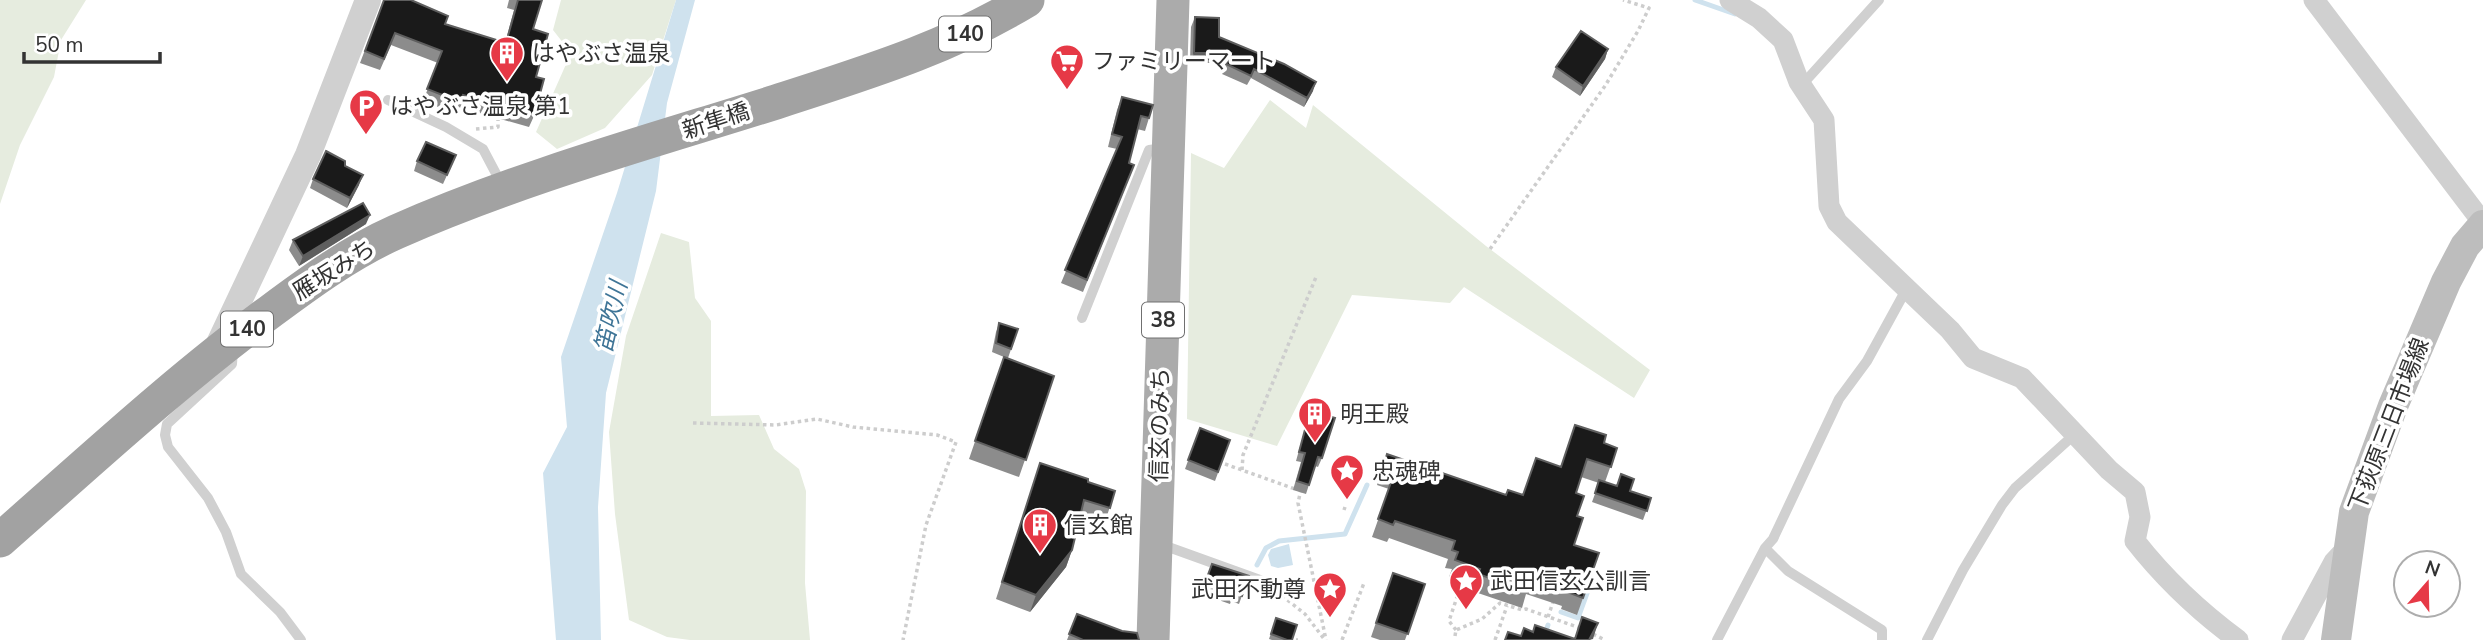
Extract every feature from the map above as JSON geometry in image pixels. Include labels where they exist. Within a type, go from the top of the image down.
[{"type":"highway","name":"新隼橋","points":[[518,185],[900,62],[992,21],[1027,0]]},
{"type":"highway","name":"雁坂みち","points":[[0,540],[224,346],[321,274],[392,234],[468,201],[518,185]]},
{"type":"main road","name":"信玄のみち","points":[[1153,640],[1173,0]]},
{"type":"main road","name":"下荻原三日市場線","points":[[2336,640],[2354,512],[2393,406],[2446,282],[2465,246],[2483,224]]},
{"type":"street","points":[[224,346],[308,155],[368,0]]},
{"type":"street","points":[[1730,0],[1759,18],[1783,40],[1801,86],[1824,120],[1829,206],[1837,222],[1950,330],[1973,358],[2022,378],[2109,470],[2136,492],[2140,517],[2135,541],[2152,563],[2213,621],[2238,640]]},
{"type":"street","points":[[2314,0],[2483,224]]},
{"type":"street","points":[[2292,640],[2334,562],[2347,548]]},
{"type":"lane","points":[[1801,86],[1879,0]]},
{"type":"lane","points":[[388,100],[446,127],[483,149],[518,185]]},
{"type":"lane","points":[[1082,318],[1149,150],[1167,148]]},
{"type":"lane","points":[[1717,640],[1765,548],[1773,539],[1839,399],[1867,361],[1907,288]]},
{"type":"lane","points":[[224,346],[232,364],[167,424],[165,435],[168,447],[208,498],[226,532],[241,574],[280,612],[301,640]]},
{"type":"lane","points":[[1927,640],[2001,505],[2015,488],[2075,434]]},
{"type":"lane","points":[[1157,542],[1260,580]]},
{"type":"lane","points":[[1765,548],[1788,571],[1882,630],[1882,640]]},
{"type":"path","points":[[1490,249],[1605,86],[1638,31],[1649,8],[1623,0]]},
{"type":"path","points":[[1242,470],[1243,455],[1316,277]]},
{"type":"path","points":[[693,423],[776,425],[817,419],[853,427],[937,435],[956,442],[926,525],[903,640]]},
{"type":"path","points":[[1225,464],[1300,490]]},
{"type":"path","points":[[1302,484],[1298,503],[1325,640]]},
{"type":"path","points":[[1260,580],[1305,614],[1325,640]]},
{"type":"path","points":[[1342,640],[1364,583]]},
{"type":"path","points":[[1460,588],[1449,621],[1455,633],[1482,619],[1500,603],[1548,617],[1605,640]]},
{"type":"path","points":[[1548,617],[1557,592]]},
{"type":"path","points":[[1494,640],[1507,606]]},
{"type":"shaded area","points":[[0,0],[86,0],[61,40],[54,77],[20,145],[0,204]]},
{"type":"shaded area","points":[[561,0],[676,0],[652,75],[605,128],[557,149],[536,132],[571,53],[553,30]]},
{"type":"shaded area","points":[[1270,100],[1306,128],[1313,105],[1486,246],[1650,370],[1634,398],[1464,287],[1450,303],[1352,295],[1277,446],[1187,419],[1191,153],[1224,168]]},
{"type":"shaded area","points":[[661,233],[689,242],[695,298],[711,321],[711,416],[759,415],[774,449],[799,469],[806,491],[805,583],[810,640],[690,640],[667,637],[629,620],[615,514],[609,432],[626,336]]},
{"type":"water","name":"笛吹川","points":[[676,0],[695,0],[667,103],[656,191],[606,393],[598,507],[601,640],[556,640],[543,473],[567,427],[561,357],[617,193]]},
{"type":"water","points":[[1289,544],[1293,565],[1278,568],[1271,566],[1268,555],[1271,549]]},
{"type":"building","points":[[384,0],[411,0],[448,16],[445,24],[506,43],[518,0],[542,0],[533,29],[548,34],[536,77],[544,79],[534,116],[463,95],[460,102],[427,89],[442,51],[395,33],[384,59],[365,51]]},
{"type":"building","points":[[1195,17],[1219,18],[1219,37],[1284,64],[1316,82],[1307,98],[1254,69],[1251,76],[1226,64],[1231,53],[1194,53]]},
{"type":"building","points":[[1581,31],[1608,49],[1583,86],[1556,67]]},
{"type":"building","points":[[1122,97],[1153,105],[1149,118],[1141,116],[1129,163],[1134,165],[1087,280],[1065,270],[1122,137],[1112,134]]},
{"type":"building","points":[[426,142],[456,155],[447,175],[417,161]]},
{"type":"building","points":[[326,151],[345,161],[345,166],[363,175],[350,198],[313,179]]},
{"type":"building","points":[[363,203],[370,215],[303,256],[293,240]]},
{"type":"building","points":[[999,323],[1018,329],[1011,349],[996,343]]},
{"type":"building","points":[[1004,357],[1054,376],[1026,460],[975,441]]},
{"type":"building","name":"明王殿","points":[[1310,411],[1335,418],[1322,458],[1318,457],[1309,485],[1297,481],[1305,453],[1299,452]]},
{"type":"building","points":[[1575,425],[1606,435],[1604,443],[1617,448],[1611,467],[1587,459],[1576,493],[1584,496],[1577,516],[1583,518],[1574,545],[1599,553],[1583,598],[1567,592],[1568,589],[1532,577],[1528,591],[1478,574],[1480,569],[1455,560],[1458,552],[1452,550],[1455,541],[1395,521],[1393,525],[1378,519],[1395,471],[1383,467],[1387,454],[1506,495],[1508,490],[1523,495],[1536,458],[1561,467]]},
{"type":"building","points":[[1200,428],[1230,440],[1218,472],[1188,460]]},
{"type":"building","name":"信玄館","points":[[1040,463],[1115,491],[1110,508],[1084,500],[1072,550],[1036,595],[1002,582]]},
{"type":"building","points":[[1621,474],[1634,479],[1630,491],[1651,498],[1647,511],[1595,493],[1599,480],[1617,486]]},
{"type":"building","points":[[1212,564],[1249,576],[1242,596],[1234,593],[1233,596],[1213,589],[1214,586],[1205,583]]},
{"type":"building","points":[[1393,573],[1425,584],[1408,634],[1376,623]]},
{"type":"building","points":[[1077,614],[1122,631],[1137,633],[1139,640],[1083,640],[1069,634]]},
{"type":"building","points":[[1582,617],[1598,623],[1589,640],[1505,640],[1508,632],[1521,636],[1524,628],[1533,632],[1535,625],[1575,639]]},
{"type":"building","points":[[1276,618],[1297,625],[1292,640],[1271,634]]},
{"type":"waterway","points":[[1695,0],[1735,14]]},
{"type":"waterway","points":[[1257,565],[1266,548],[1279,541],[1345,534],[1367,485]]},
{"type":"waterway","points":[[1561,612],[1578,618],[1593,577]]},
{"type":"waterway","points":[[1543,640],[1548,625]]},
{"type":"place","name":"はやぶさ温泉","points":[[507,83]]},
{"type":"place","name":"ファミリーマート","points":[[1067,91]]},
{"type":"place","name":"はやぶさ温泉 第1","points":[[366,136]]},
{"type":"place","name":"明王殿","points":[[1315,444]]},
{"type":"place","name":"忠魂碑","points":[[1347,501]]},
{"type":"place","name":"信玄館","points":[[1040,555]]},
{"type":"place","name":"武田信玄公訓言","points":[[1466,611]]},
{"type":"place","name":"武田不動尊","points":[[1330,619]]}]
